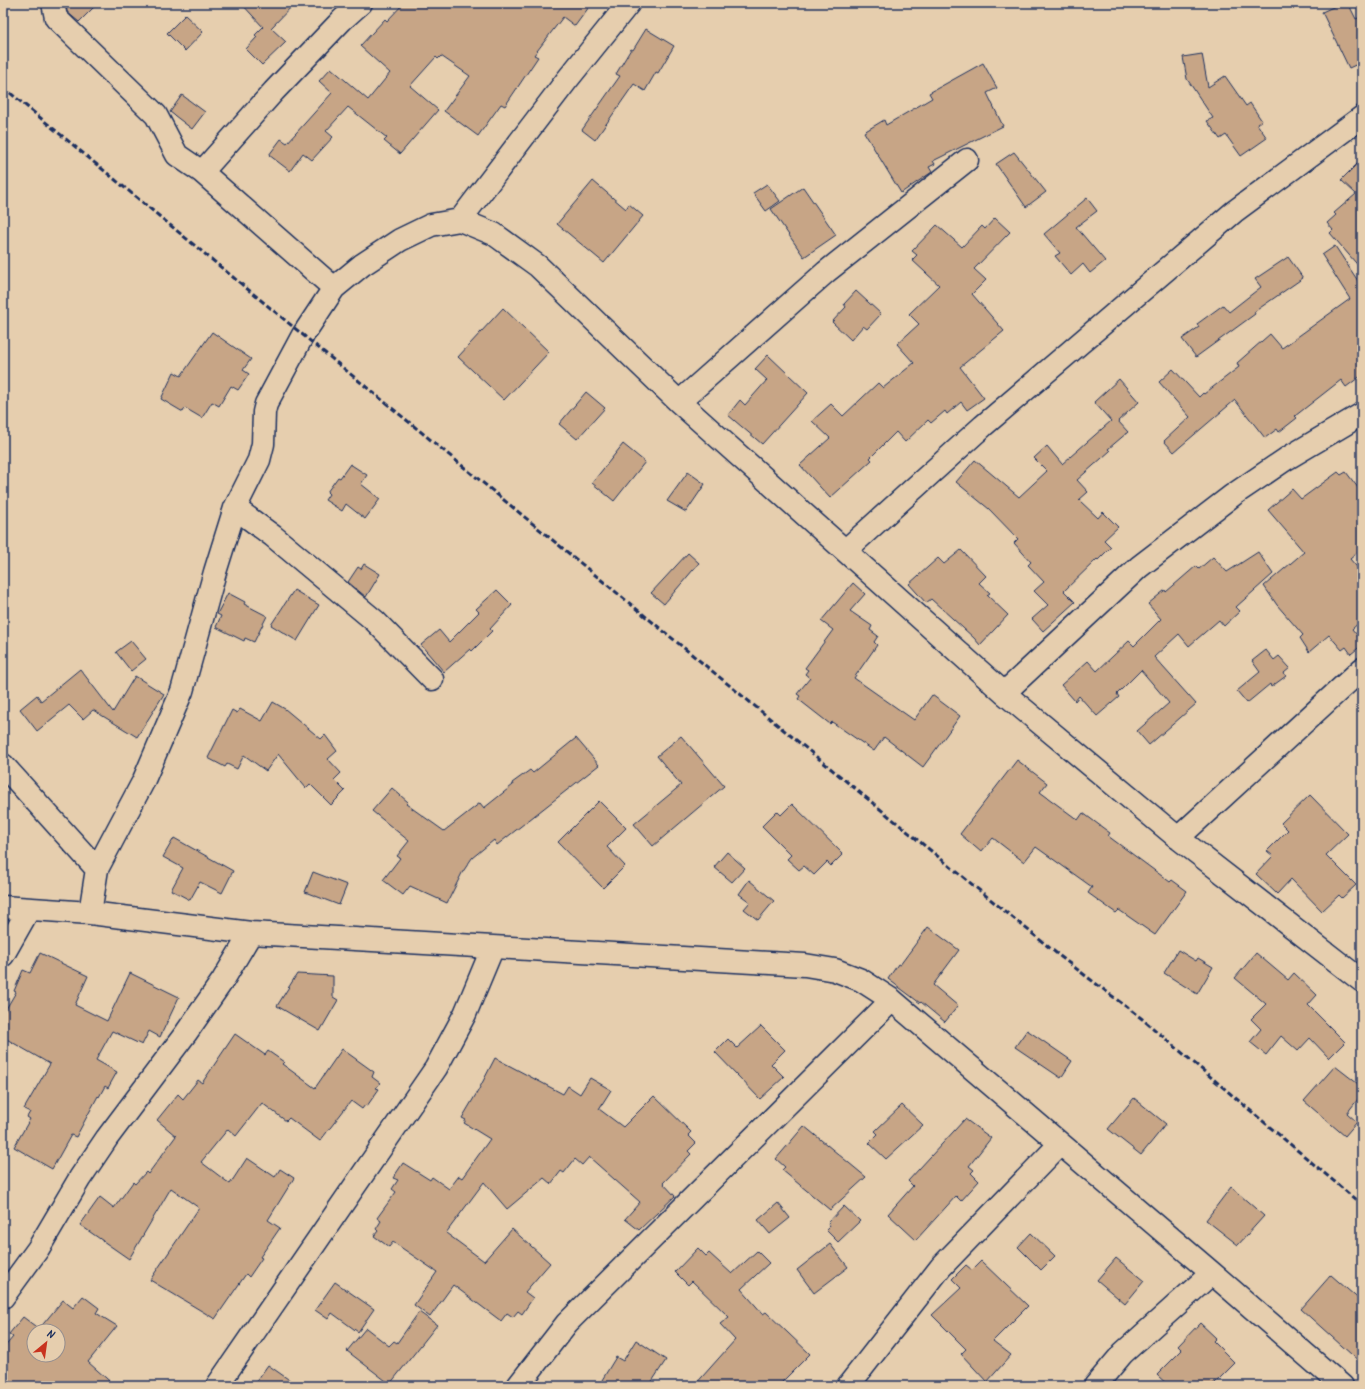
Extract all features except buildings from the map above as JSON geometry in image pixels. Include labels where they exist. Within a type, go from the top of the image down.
[{"type":"street","points":[[53,3],[56,18],[156,115],[178,154],[202,172],[334,288]]},
{"type":"street","points":[[202,172],[274,91],[342,20],[361,3]]},
{"type":"street","points":[[460,220],[558,92],[629,3]]},
{"type":"street","points":[[846,550],[983,426],[1235,211],[1362,117]]},
{"type":"street","points":[[679,402],[826,272],[967,160]]},
{"type":"street","points":[[90,913],[97,868],[143,782],[182,691],[215,572],[235,508],[259,460],[263,444],[264,412],[266,404],[303,335],[334,288],[362,265],[400,240],[431,225],[460,220],[494,234],[538,266],[679,402],[1004,693],[1178,838],[1362,981]]},
{"type":"street","points":[[1004,693],[1139,567],[1233,495],[1286,459],[1362,414]]},
{"type":"street","points":[[235,508],[273,536],[375,621],[432,679]]},
{"type":"street","points":[[1178,838],[1362,669]]},
{"type":"street","points":[[3,764],[97,868]]},
{"type":"street","points":[[3,907],[90,913],[251,933],[805,965],[835,970],[861,980],[892,1000],[1342,1386]]},
{"type":"street","points":[[3,956],[29,909]]},
{"type":"street","points":[[3,1297],[38,1249],[80,1178],[107,1138],[223,980],[251,933]]},
{"type":"street","points":[[217,1386],[436,1068],[465,1014],[493,947]]},
{"type":"street","points":[[518,1386],[572,1318],[892,1000]]},
{"type":"street","points":[[848,1386],[940,1267],[1060,1144]]},
{"type":"street","points":[[1094,1386],[1123,1353],[1212,1273]]},
{"type":"railway","points":[[3,87],[919,841],[1061,957],[1141,1018],[1362,1205]]}]
